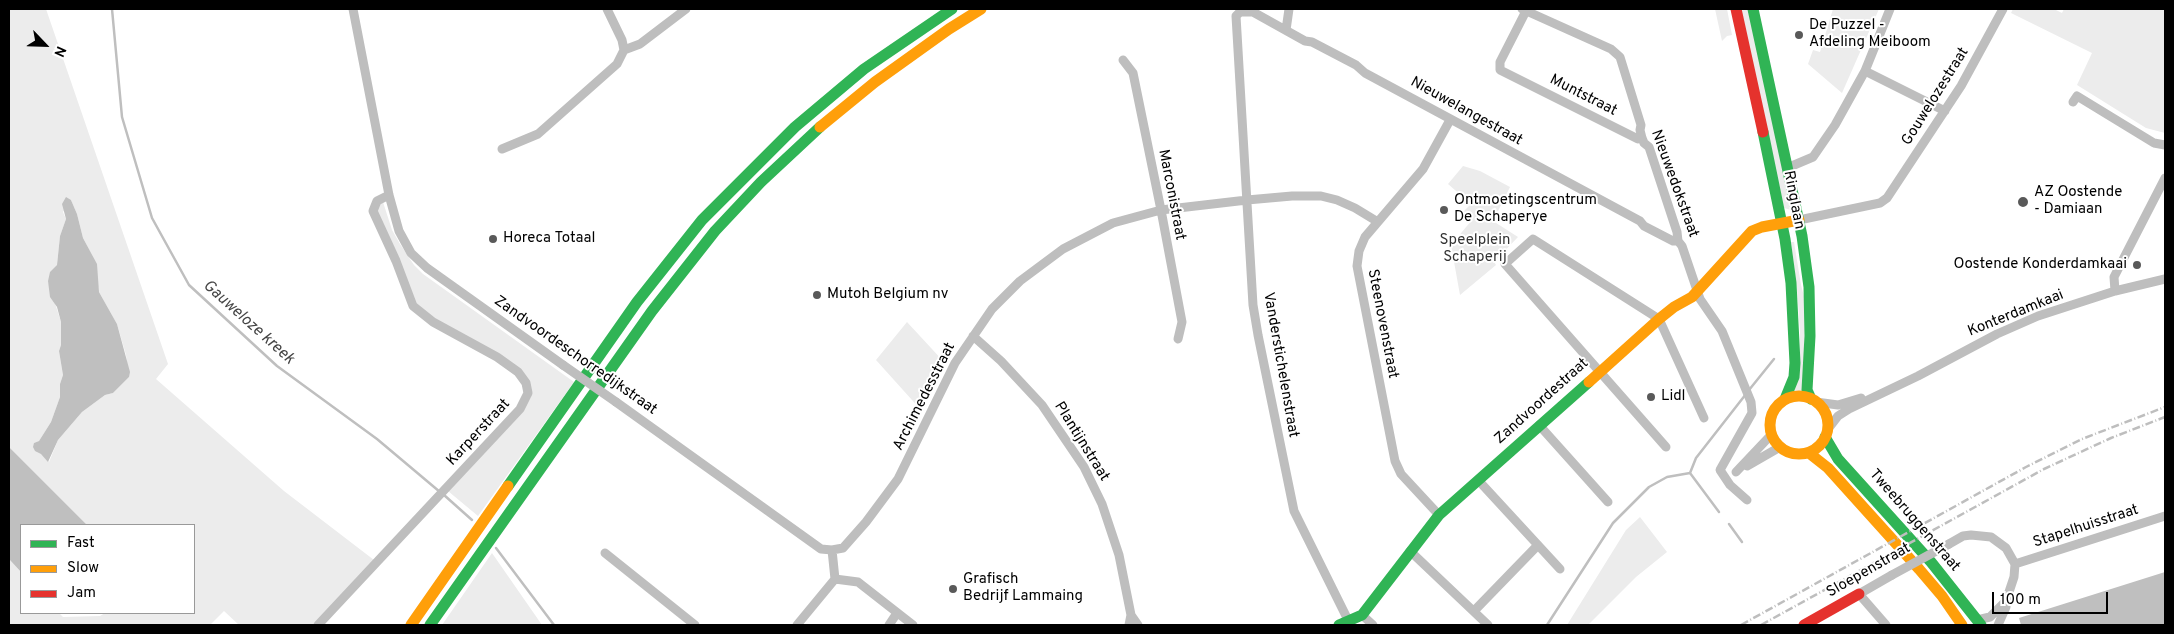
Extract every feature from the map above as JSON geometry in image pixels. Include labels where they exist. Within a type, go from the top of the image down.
[{"type":"main road","points":[[410,625],[637,302],[702,220],[795,127],[864,69],[952,9]]},
{"type":"main road","points":[[430,625],[652,311],[715,231],[761,182],[811,135],[875,82],[949,29],[981,9]]},
{"type":"main road","name":"Ringlaan","points":[[1736,9],[1782,223],[1791,284],[1794,377],[1785,399]]},
{"type":"main road","name":"Ringlaan","points":[[1753,9],[1799,220],[1809,287],[1810,336],[1807,390],[1813,400]]},
{"type":"main road","name":"Zandvoordestraat","points":[[1344,624],[1362,615],[1439,515],[1674,306],[1698,292],[1752,231],[1762,227],[1799,220]]},
{"type":"main road","points":[[1803,396],[1813,400],[1826,414],[1826,433],[1821,444],[1809,453],[1789,453],[1780,447],[1771,434],[1772,414],[1785,399],[1803,396]]},
{"type":"main road","name":"Tweebruggenstraat","points":[[1826,433],[1831,450],[1838,459],[1931,562],[1979,623]]},
{"type":"main road","name":"Tweebruggenstraat","points":[[1809,453],[1828,468],[1919,569],[1942,596],[1962,625]]},
{"type":"main road","name":"Sloepenstraat","points":[[1804,625],[1859,594]]},
{"type":"street","name":"Zandvoordeschorredijkstraat","points":[[353,9],[389,195],[398,231],[411,253],[427,268],[821,549],[832,550]]},
{"type":"street","points":[[502,149],[538,134],[617,64],[624,50],[622,40],[607,9]]},
{"type":"street","points":[[624,50],[640,44],[686,9]]},
{"type":"street","points":[[1286,30],[1289,9]]},
{"type":"street","points":[[1787,168],[1813,157],[1835,124],[1865,71],[1890,9]]},
{"type":"street","name":"Gouwelozestraat","points":[[1799,220],[1880,203],[1887,198],[1945,111],[2003,9]]},
{"type":"street","name":"Nieuwedokstraat","points":[[1524,10],[1611,49],[1620,57],[1641,125],[1642,138],[1649,147],[1677,232],[1678,241],[1682,246],[1698,292],[1722,331],[1751,402],[1752,413],[1720,470],[1730,485],[1747,500]]},
{"type":"street","name":"Muntstraat","points":[[1524,10],[1498,66],[1500,70],[1638,139],[1642,138]]},
{"type":"street","name":"Nieuwelangestraat","points":[[1240,12],[1253,12],[1356,66],[1365,73],[1631,217],[1644,226],[1673,241],[1678,241]]},
{"type":"street","name":"Vanderstichelenstraat","points":[[1240,12],[1236,16],[1253,305],[1294,511],[1344,624]]},
{"type":"street","name":"Marconistraat","points":[[1123,60],[1133,73],[1160,210],[1182,322],[1178,340]]},
{"type":"street","points":[[1865,71],[1945,111]]},
{"type":"street","points":[[2073,102],[2078,96],[2154,143],[2165,145]]},
{"type":"street","name":"Steenovenstraat","points":[[1439,515],[1401,474],[1393,452],[1357,266],[1359,250],[1365,237],[1423,169],[1450,120]]},
{"type":"street","points":[[2115,291],[2114,277],[2165,178]]},
{"type":"street","name":"Karperstraat","points":[[318,625],[520,409],[526,399],[528,388],[524,378],[504,362],[433,322],[413,306],[396,261],[373,211],[377,201],[389,195]]},
{"type":"street","name":"Archimedesstraat","points":[[832,550],[843,548],[852,539],[898,479],[955,363],[992,309],[1020,280],[1064,249],[1113,223],[1160,210],[1292,196],[1321,196],[1338,200],[1378,222]]},
{"type":"street","points":[[1666,447],[1505,264],[1534,239],[1659,319],[1704,418]]},
{"type":"street","name":"Konterdamkaai","points":[[1826,433],[1838,416],[1849,408],[1885,392],[2009,329],[2038,316],[2115,291],[2165,279]]},
{"type":"street","name":"Plantijnstraat","points":[[973,336],[1001,361],[1042,405],[1084,467],[1113,533],[1131,615],[1138,625]]},
{"type":"street","name":"Konterdamkaai","points":[[1813,400],[1830,406],[1885,392]]},
{"type":"street","points":[[1539,425],[1608,502]]},
{"type":"street","points":[[1771,434],[1736,472],[1780,447]]},
{"type":"street","points":[[1478,480],[1560,569]]},
{"type":"street","name":"Stapelhuisstraat","points":[[2015,564],[2165,516]]},
{"type":"street","name":"Sloepenstraat","points":[[1859,594],[1963,536],[1991,537],[2006,548],[2015,564]]},
{"type":"street","points":[[1474,611],[1538,545]]},
{"type":"street","points":[[797,625],[835,579],[832,550]]},
{"type":"street","points":[[1410,551],[1488,625]]},
{"type":"street","points":[[605,553],[695,625]]},
{"type":"street","points":[[1998,625],[2006,607],[2006,601],[2014,577],[2015,564]]},
{"type":"street","points":[[835,579],[858,582],[913,625]]},
{"type":"street","points":[[1859,594],[1886,625]]},
{"type":"street","points":[[1979,623],[1990,617],[2006,601]]},
{"type":"street","points":[[888,625],[897,613]]},
{"type":"street","name":"Plantijnstraat","points":[[1129,625],[1131,615]]},
{"type":"street","points":[[1362,615],[1372,625]]},
{"type":"green space","points":[[9,9],[46,9],[168,364],[156,379],[284,491],[374,560],[313,625],[239,625],[224,611],[210,625],[9,625],[9,559],[20,571],[20,614],[60,614],[63,617],[100,616],[103,614],[195,614],[195,524],[86,524],[9,447]],"holes":[[[71,200],[77,214],[83,238],[93,257],[99,292],[117,324],[126,355],[129,377],[113,393],[105,395],[82,412],[58,440],[49,462],[34,443],[39,441],[51,422],[60,397],[60,384],[63,375],[59,351],[61,345],[61,322],[48,281],[57,265],[60,236],[66,219],[63,212]]]},
{"type":"green space","points":[[1715,9],[1727,9],[1732,35],[1727,36],[1722,41]]},
{"type":"green space","points":[[1741,9],[1749,9],[1791,210],[1784,208]]},
{"type":"green space","points":[[1833,9],[1879,9],[1842,93],[1808,64],[1813,50],[1820,52]]},
{"type":"green space","points":[[2013,9],[2054,9],[2062,13],[2064,9],[2165,9],[2165,133],[2146,128],[2077,85],[2092,53],[2011,13]]},
{"type":"green space","name":"Speelplein Schaperij","points":[[1463,166],[1480,171],[1510,187],[1493,221],[1518,237],[1494,262],[1496,265],[1460,295],[1451,245],[1472,220],[1463,212],[1471,204],[1448,184]]},
{"type":"green space","points":[[383,202],[392,230],[414,265],[423,274],[574,382],[478,516],[448,491],[524,409],[531,397],[530,384],[415,304],[376,212],[378,204]]},
{"type":"green space","points":[[1791,242],[1794,242],[1805,300],[1804,391],[1794,391],[1800,354],[1800,333]]},
{"type":"green space","points":[[907,322],[944,362],[921,410],[876,360]]},
{"type":"green space","points":[[1640,517],[1667,552],[1636,577],[1588,625],[1567,625],[1626,530]]},
{"type":"green space","points":[[492,553],[542,625],[442,625]]},
{"type":"shaded area","points":[[66,197],[71,200],[77,214],[83,238],[97,264],[99,292],[117,324],[130,372],[129,377],[113,393],[105,395],[82,412],[58,440],[48,462],[33,447],[34,443],[39,441],[51,422],[60,397],[60,384],[63,375],[59,351],[61,345],[61,322],[57,307],[50,297],[48,281],[50,272],[57,265],[60,236],[66,219],[62,204]]},
{"type":"shaded area","points":[[9,447],[86,524],[20,524],[20,571],[9,559]]},
{"type":"shaded area","points":[[2165,572],[2165,625],[2021,625],[2019,618]]},
{"type":"waterway","name":"Gauweloze kreek","points":[[112,9],[122,117],[152,218],[189,285],[277,366],[377,439],[440,492]]},
{"type":"waterway","name":"Gauweloze kreek","points":[[1749,390],[1774,359]]},
{"type":"waterway","name":"Gauweloze kreek","points":[[1547,625],[1613,523],[1649,487],[1667,477],[1690,473],[1696,458],[1746,394]]},
{"type":"waterway","points":[[1690,473],[1719,512]]},
{"type":"waterway","name":"Gauweloze kreek","points":[[444,495],[472,520]]},
{"type":"waterway","points":[[1729,524],[1742,542]]},
{"type":"waterway","name":"Gauweloze kreek","points":[[496,548],[554,625]]},
{"type":"railway","points":[[1741,625],[2026,467],[2082,439],[2165,407]]},
{"type":"railway","points":[[1761,625],[2044,469],[2111,438],[2165,417]]},
{"type":"traffic: fast","points":[[508,486],[637,302],[702,220],[795,127],[864,69],[952,9]]},
{"type":"traffic: fast","points":[[1753,9],[1802,236],[1809,287],[1810,336],[1807,390],[1811,399]]},
{"type":"traffic: fast","points":[[430,625],[652,311],[715,231],[761,182],[820,127]]},
{"type":"traffic: fast","points":[[1763,132],[1785,239],[1791,283],[1795,363],[1794,377],[1785,399]]},
{"type":"traffic: fast","points":[[1339,625],[1362,615],[1439,515],[1589,382]]},
{"type":"traffic: fast","points":[[1825,437],[1838,459],[1931,562],[1981,625]]},
{"type":"traffic: slow","points":[[820,127],[875,82],[949,29],[981,9]]},
{"type":"traffic: slow","points":[[1589,382],[1659,319],[1674,307],[1692,297],[1752,231],[1762,227],[1799,220]]},
{"type":"traffic: slow","points":[[1799,396],[1810,398],[1823,409],[1828,425],[1826,436],[1815,449],[1799,454],[1788,452],[1775,441],[1770,425],[1772,414],[1783,401],[1799,396]]},
{"type":"traffic: slow","points":[[1809,453],[1828,468],[1919,569],[1942,596],[1962,625]]},
{"type":"traffic: slow","points":[[411,625],[508,486]]},
{"type":"traffic: jam","points":[[1736,9],[1763,132]]},
{"type":"traffic: jam","points":[[1804,625],[1859,594]]},
{"type":"place","name":"De Puzzel - Afdeling Meiboom","points":[[1799,35]]},
{"type":"place","name":"AZ Oostende - Damiaan","points":[[2023,202]]},
{"type":"place","name":"Ontmoetingscentrum De Schaperye","points":[[1444,210]]},
{"type":"place","name":"Horeca Totaal","points":[[493,239]]},
{"type":"place","name":"Oostende Konderdamkaai","points":[[2137,265]]},
{"type":"place","name":"Mutoh Belgium nv","points":[[817,295]]},
{"type":"place","name":"Lidl","points":[[1651,397]]},
{"type":"place","name":"Grafisch Bedrijf Lammaing","points":[[953,589]]}]
